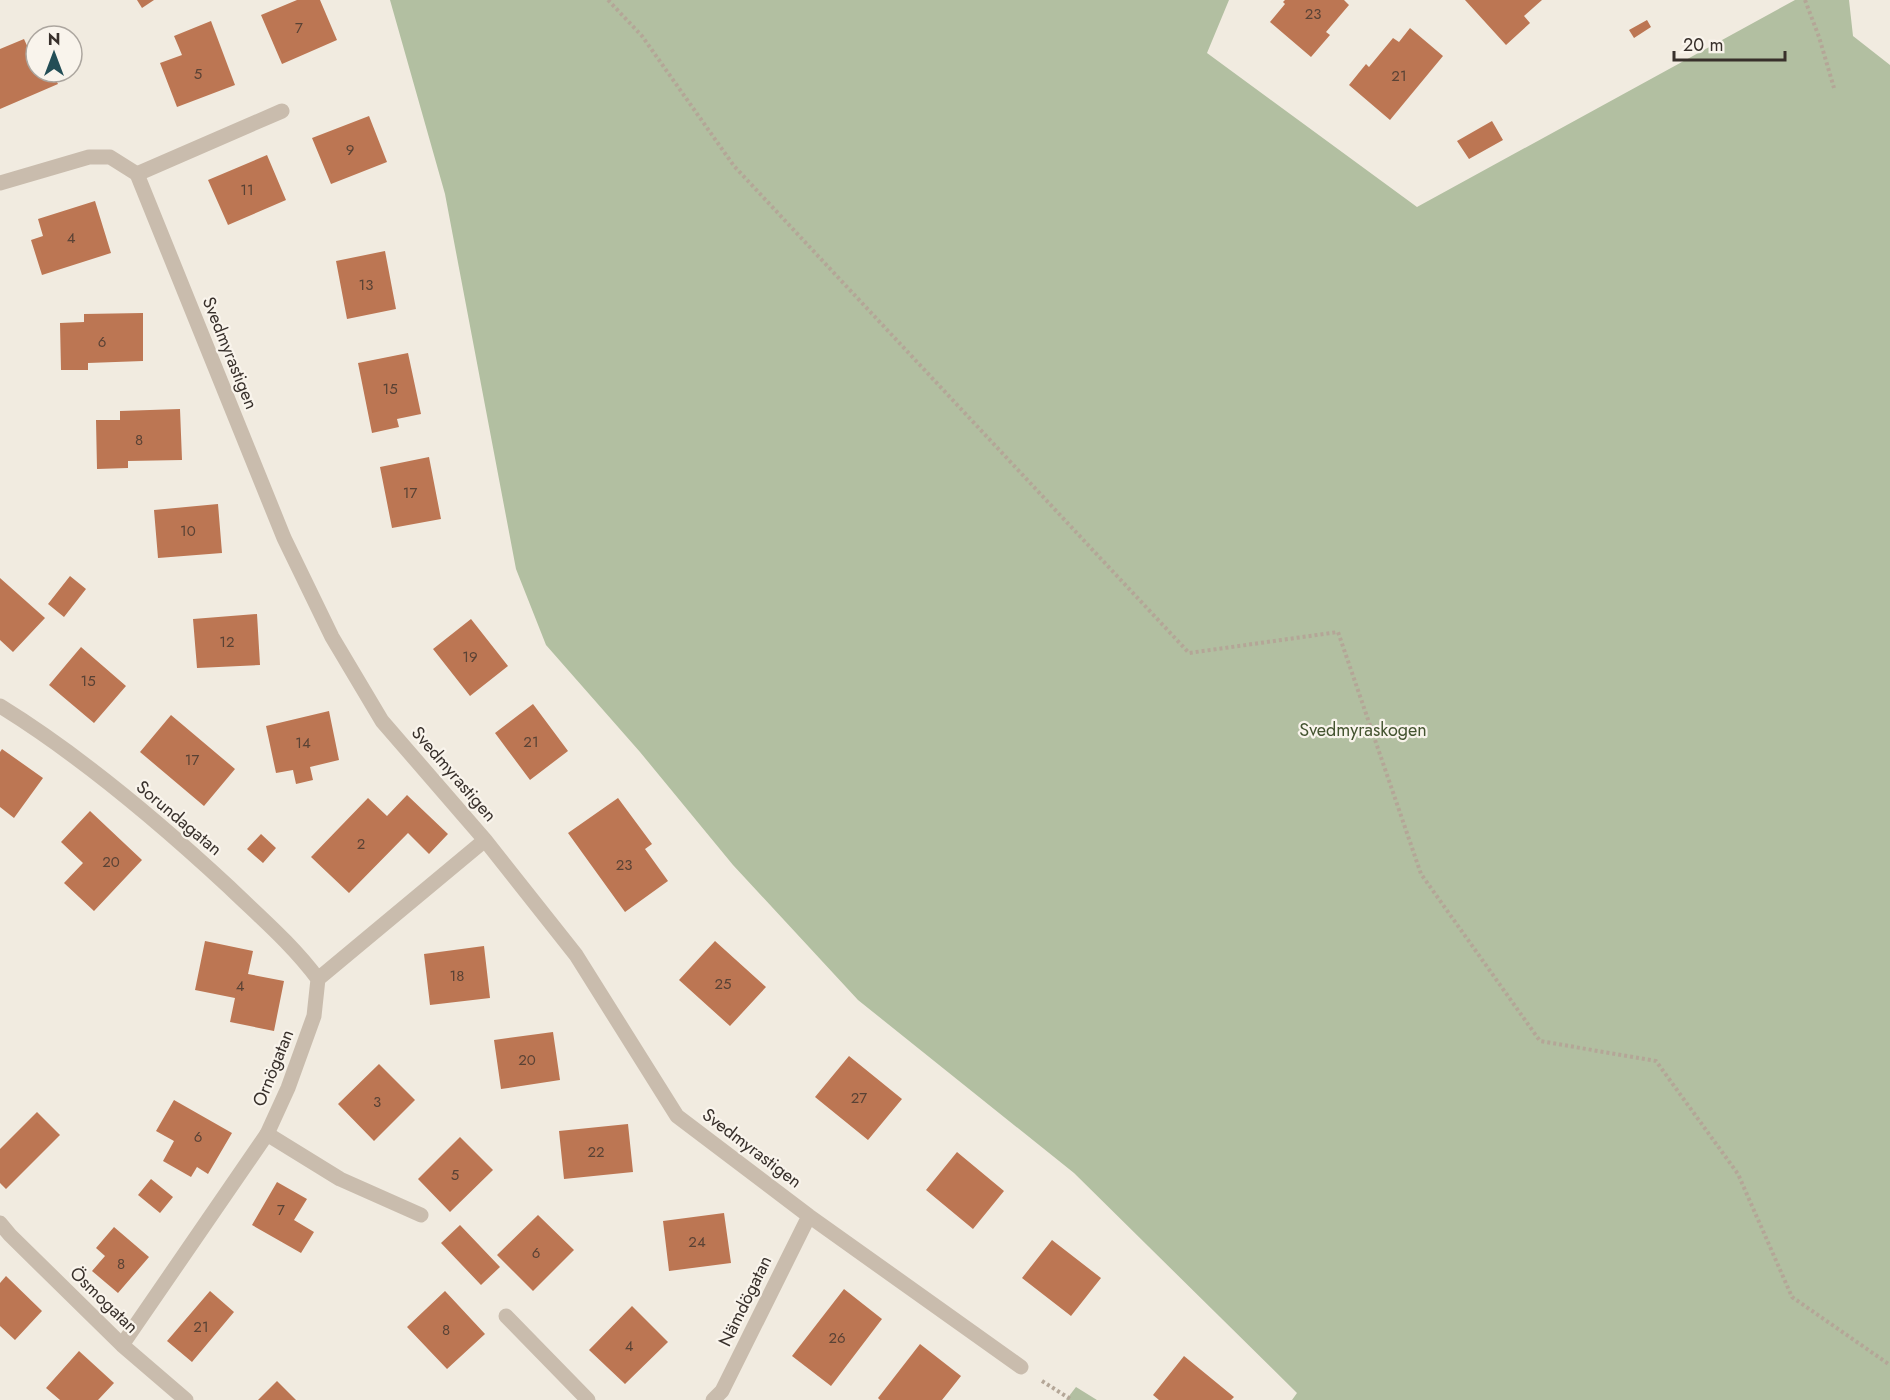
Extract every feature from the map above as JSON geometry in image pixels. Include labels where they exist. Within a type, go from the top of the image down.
[{"type":"street","points":[[0,183],[89,157],[110,157],[137,174],[282,111]]},
{"type":"street","name":"Svedmyrastigen","points":[[137,174],[284,538],[332,637],[382,721],[485,840],[576,955],[676,1116],[809,1216],[1021,1367]]},
{"type":"street","name":"Sorundagatan","points":[[0,706],[41,731],[178,839],[297,951],[318,979]]},
{"type":"street","points":[[318,979],[485,840]]},
{"type":"street","name":"Ornögatan","points":[[123,1345],[267,1134],[288,1088],[314,1017],[318,979]]},
{"type":"street","points":[[267,1134],[340,1179],[420,1215]]},
{"type":"street","name":"Nämdögatan","points":[[712,1400],[722,1391],[809,1216]]},
{"type":"street","name":"Ösmogatan","points":[[0,1223],[123,1345],[186,1400]]},
{"type":"street","points":[[506,1316],[588,1400]]},
{"type":"path","points":[[608,0],[642,36],[734,166],[1189,653],[1338,632],[1421,874],[1540,1041],[1656,1061],[1738,1174],[1792,1297],[1890,1365]]},
{"type":"path","points":[[1805,0],[1834,88]]},
{"type":"path","points":[[1021,1367],[1072,1400]]},
{"type":"green space","name":"Svedmyraskogen","points":[[390,0],[1229,0],[1207,53],[1417,207],[1795,0],[1849,0],[1853,36],[1890,65],[1890,1400],[1292,1400],[1297,1393],[1074,1173],[858,1000],[733,865],[640,752],[546,645],[516,569],[445,194]]},
{"type":"green space","points":[[1076,1387],[1097,1400],[1066,1400]]},
{"type":"building","points":[[137,0],[154,0],[142,8]]},
{"type":"building","points":[[297,0],[320,0],[337,40],[282,64],[261,15]]},
{"type":"building","points":[[1285,0],[1344,0],[1349,5],[1326,32],[1330,35],[1311,57],[1270,22],[1285,4],[1283,2]]},
{"type":"building","points":[[1465,0],[1542,0],[1524,16],[1530,23],[1506,45]]},
{"type":"building","points":[[1647,20],[1651,27],[1634,38],[1629,30]]},
{"type":"building","points":[[211,21],[235,85],[177,107],[160,63],[182,55],[174,36]]},
{"type":"building","points":[[1410,28],[1443,56],[1390,120],[1349,85],[1366,64],[1369,67],[1393,38],[1399,42]]},
{"type":"building","points":[[24,39],[24,84],[58,84],[0,109],[0,49]]},
{"type":"building","points":[[369,116],[387,162],[331,184],[312,138]]},
{"type":"building","points":[[1492,121],[1503,140],[1469,159],[1457,141]]},
{"type":"building","points":[[267,155],[286,200],[228,225],[208,180]]},
{"type":"building","points":[[95,201],[111,253],[42,275],[31,240],[43,236],[38,219]]},
{"type":"building","points":[[385,251],[396,309],[347,319],[336,261]]},
{"type":"building","points":[[143,313],[143,361],[88,363],[88,370],[61,370],[60,323],[84,322],[84,314]]},
{"type":"building","points":[[408,353],[421,414],[397,419],[399,427],[372,433],[358,363]]},
{"type":"building","points":[[180,409],[182,460],[128,461],[128,468],[97,469],[96,420],[120,420],[120,411]]},
{"type":"building","points":[[429,457],[441,519],[392,528],[380,467]]},
{"type":"building","points":[[218,504],[222,553],[158,558],[154,510]]},
{"type":"building","points":[[70,576],[86,589],[64,617],[48,604]]},
{"type":"building","points":[[0,578],[45,618],[13,652],[0,640]]},
{"type":"building","points":[[257,614],[260,665],[197,668],[193,619]]},
{"type":"building","points":[[471,619],[508,666],[470,696],[433,649]]},
{"type":"building","points":[[81,647],[126,686],[94,723],[49,685]]},
{"type":"building","points":[[533,704],[568,751],[530,780],[495,733]]},
{"type":"building","points":[[329,711],[339,760],[310,767],[313,780],[296,784],[293,770],[276,773],[266,726]]},
{"type":"building","points":[[171,715],[235,769],[204,806],[140,752]]},
{"type":"building","points":[[2,749],[43,778],[14,818],[0,807],[0,752]]},
{"type":"building","points":[[407,795],[448,834],[429,854],[408,833],[349,893],[311,857],[368,798],[387,816]]},
{"type":"building","points":[[618,798],[652,844],[645,849],[668,881],[625,912],[568,833]]},
{"type":"building","points":[[90,811],[142,860],[94,911],[64,883],[83,863],[61,842]]},
{"type":"building","points":[[261,834],[276,848],[263,863],[247,849]]},
{"type":"building","points":[[205,941],[253,951],[248,974],[284,981],[274,1031],[230,1022],[235,998],[195,990]]},
{"type":"building","points":[[715,941],[766,987],[730,1026],[679,980]]},
{"type":"building","points":[[484,946],[490,998],[430,1005],[424,954]]},
{"type":"building","points":[[553,1032],[560,1080],[501,1089],[494,1040]]},
{"type":"building","points":[[849,1056],[902,1099],[868,1140],[815,1097]]},
{"type":"building","points":[[379,1064],[415,1100],[374,1141],[338,1104]]},
{"type":"building","points":[[174,1100],[232,1133],[208,1174],[197,1167],[191,1177],[163,1161],[174,1141],[156,1131]]},
{"type":"building","points":[[37,1112],[60,1135],[6,1189],[0,1183],[0,1149]]},
{"type":"building","points":[[628,1124],[633,1172],[564,1179],[559,1131]]},
{"type":"building","points":[[460,1137],[493,1170],[450,1212],[418,1179]]},
{"type":"building","points":[[957,1152],[1004,1191],[973,1229],[926,1190]]},
{"type":"building","points":[[151,1179],[173,1197],[160,1213],[138,1195]]},
{"type":"building","points":[[277,1182],[307,1199],[294,1220],[314,1232],[301,1253],[252,1225]]},
{"type":"building","points":[[724,1213],[731,1263],[669,1271],[663,1221]]},
{"type":"building","points":[[538,1215],[574,1250],[533,1291],[497,1255]]},
{"type":"building","points":[[460,1225],[500,1267],[481,1285],[441,1243]]},
{"type":"building","points":[[114,1227],[149,1257],[118,1293],[92,1271],[105,1256],[96,1248]]},
{"type":"building","points":[[1052,1240],[1101,1278],[1071,1316],[1022,1278]]},
{"type":"building","points":[[6,1276],[42,1311],[15,1340],[0,1326],[0,1283]]},
{"type":"building","points":[[844,1289],[882,1319],[831,1386],[792,1356]]},
{"type":"building","points":[[210,1291],[234,1312],[192,1362],[167,1341]]},
{"type":"building","points":[[445,1291],[485,1334],[447,1369],[407,1327]]},
{"type":"building","points":[[632,1306],[668,1342],[625,1384],[589,1350]]},
{"type":"building","points":[[920,1344],[961,1376],[942,1400],[880,1400],[878,1398]]},
{"type":"building","points":[[79,1351],[114,1383],[98,1400],[60,1400],[46,1388]]},
{"type":"building","points":[[1184,1356],[1234,1397],[1231,1400],[1159,1400],[1153,1395]]},
{"type":"building","points":[[277,1381],[296,1400],[258,1400]]}]
